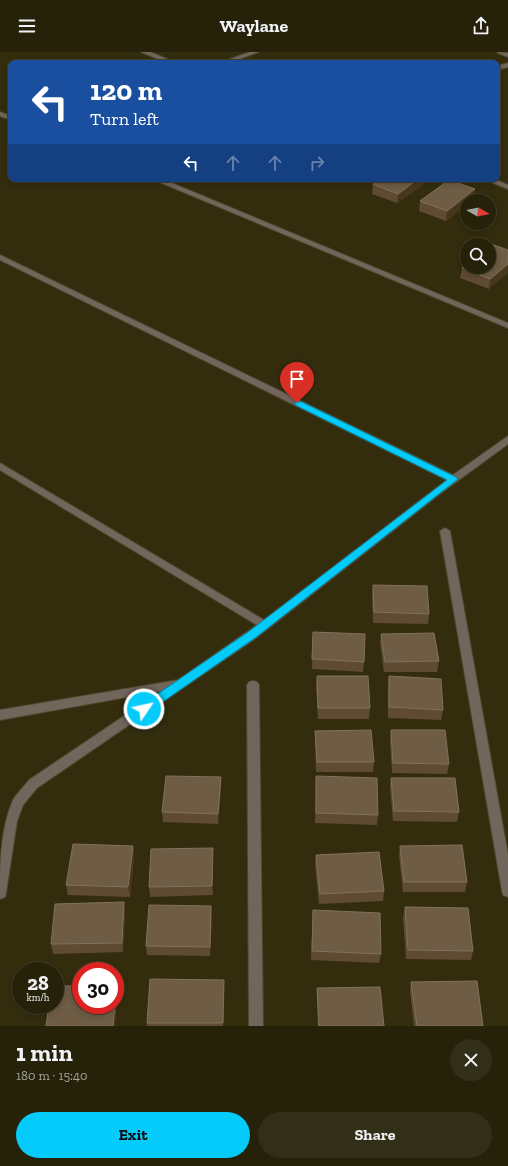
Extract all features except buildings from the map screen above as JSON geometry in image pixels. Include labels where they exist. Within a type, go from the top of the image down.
[{"type":"street","points":[[144,52],[166,60]]},
{"type":"street","points":[[231,60],[256,52]]},
{"type":"street","points":[[500,52],[508,55]]},
{"type":"street","points":[[498,183],[508,179]]},
{"type":"street","points":[[163,182],[508,326]]},
{"type":"street","points":[[498,183],[508,187]]},
{"type":"street","points":[[0,257],[453,479]]},
{"type":"street","points":[[0,894],[11,821],[18,802],[33,784],[265,625],[453,479],[508,439]]},
{"type":"street","points":[[3,470],[265,625]]},
{"type":"street","points":[[445,531],[506,868],[508,891]]},
{"type":"street","points":[[0,715],[181,684]]},
{"type":"street","points":[[252,685],[256,1026]]},
{"type":"route","points":[[144,709],[252,635],[453,479],[297,403]]}]
